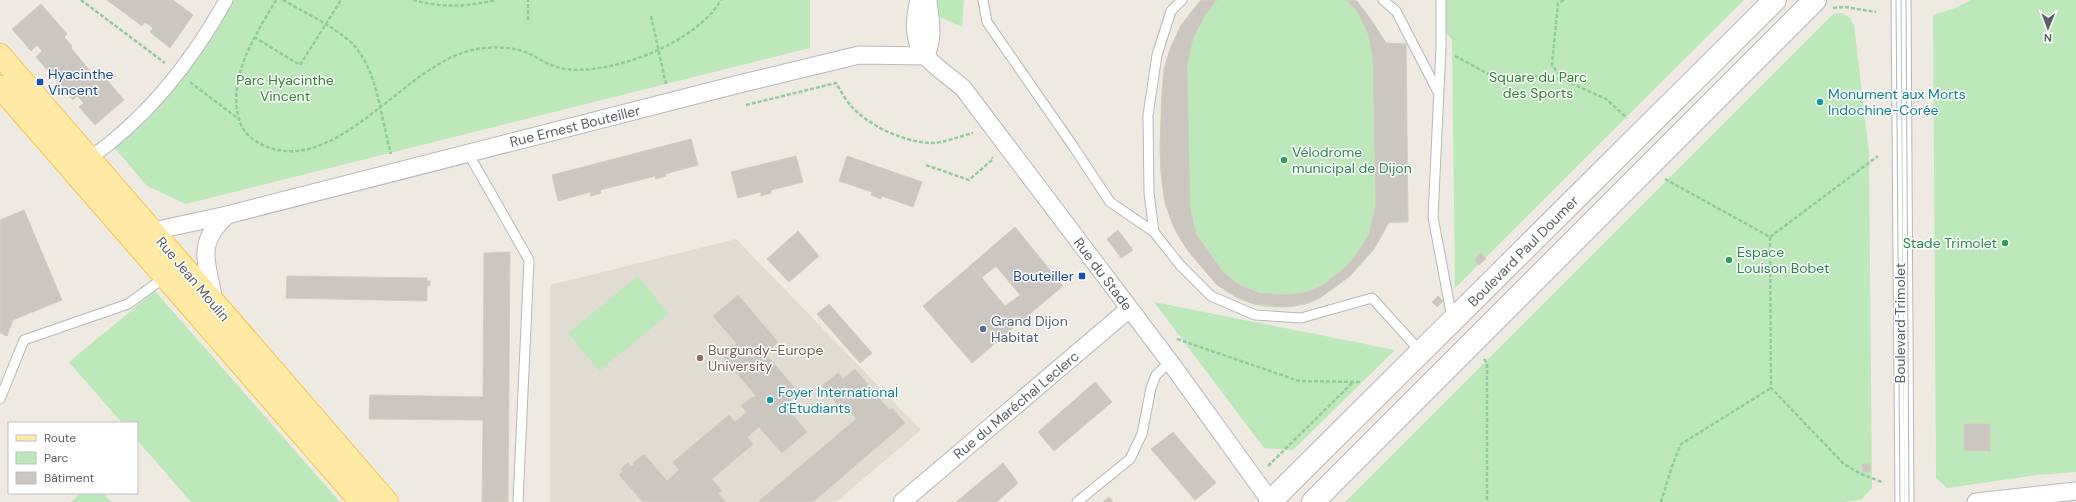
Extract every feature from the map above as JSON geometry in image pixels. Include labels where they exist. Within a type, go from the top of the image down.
[{"type":"main road","name":"Boulevard Paul Doumer","points":[[1270,502],[1391,380],[1453,321],[1775,0]]},
{"type":"main road","name":"Boulevard Paul Doumer","points":[[1313,502],[1815,0]]},
{"type":"main road","name":"Rue Jean Moulin","points":[[0,55],[387,502]]},
{"type":"main road","name":"Rue Jean Moulin","points":[[0,87],[361,502]]},
{"type":"street","points":[[90,158],[110,144],[162,93],[205,34],[226,0]]},
{"type":"street","name":"Rue du Stade","points":[[919,0],[914,27],[918,46],[925,56],[963,88],[1170,362],[1270,502]]},
{"type":"street","points":[[925,56],[930,47],[932,30],[928,0]]},
{"type":"street","name":"Rue Ernest Bouteiller","points":[[153,231],[227,215],[859,55],[925,56]]},
{"type":"street","points":[[214,304],[205,265],[205,254],[212,231],[227,215]]},
{"type":"street","name":"Rue du Maréchal Leclerc","points":[[902,502],[1129,308]]},
{"type":"street","points":[[1976,502],[2076,491]]},
{"type":"lane","points":[[983,0],[987,22],[1074,146],[1110,202],[1154,232],[1180,265],[1211,296],[1255,315],[1301,318],[1372,298],[1421,352]]},
{"type":"lane","points":[[1154,232],[1149,193],[1148,115],[1157,55],[1171,11],[1182,0]]},
{"type":"lane","points":[[1383,0],[1396,11],[1438,93]]},
{"type":"lane","points":[[1441,0],[1433,217],[1453,321]]},
{"type":"lane","name":"Boulevard Trimolet","points":[[1896,0],[1900,502]]},
{"type":"lane","name":"Boulevard Trimolet","points":[[1906,0],[1909,502]]},
{"type":"lane","points":[[468,153],[529,260],[518,502]]},
{"type":"lane","points":[[0,399],[24,340],[128,304],[165,277]]},
{"type":"lane","points":[[1077,502],[1130,459],[1142,434],[1151,388],[1156,375],[1170,362]]},
{"type":"path","points":[[81,0],[240,121],[251,138],[260,144],[285,152],[296,151],[322,144],[334,138],[361,122],[430,70],[465,52],[487,48],[511,49],[527,53],[552,66],[575,69],[612,65],[632,60],[673,43],[715,11],[721,0]]},
{"type":"path","points":[[240,121],[238,108],[239,77],[245,55],[276,0]]},
{"type":"path","points":[[283,0],[344,37],[357,48],[373,81],[397,171]]},
{"type":"path","points":[[254,37],[300,65],[341,0]]},
{"type":"path","points":[[413,0],[431,5],[457,7],[495,0]]},
{"type":"path","points":[[528,0],[528,20]]},
{"type":"path","points":[[1564,0],[1558,2],[1552,65],[1564,80]]},
{"type":"path","points":[[651,16],[670,102]]},
{"type":"path","points":[[1440,47],[1494,78],[1519,74],[1564,80],[1606,99],[1642,132]]},
{"type":"path","points":[[746,105],[836,82],[852,108],[867,120],[891,133],[912,140],[932,143],[976,132]]},
{"type":"path","points":[[926,165],[968,180],[993,159],[990,154]]},
{"type":"path","points":[[1770,237],[1878,156]]},
{"type":"path","points":[[1647,169],[1770,237]]},
{"type":"path","points":[[1770,237],[1771,388],[1844,464],[1861,474],[1882,482]]},
{"type":"path","points":[[1173,338],[1299,381],[1352,382],[1391,380]]},
{"type":"path","points":[[1472,344],[1487,363],[1487,502]]},
{"type":"path","points":[[1254,481],[1352,382]]},
{"type":"path","points":[[1661,502],[1672,466],[1681,444],[1771,388]]},
{"type":"shaded area","name":"Burgundy-Europe University","points":[[736,239],[921,430],[836,502],[550,502],[550,285]]},
{"type":"green space","name":"Parc Hyacinthe Vincent","points":[[234,0],[810,0],[810,48],[186,204],[147,186],[114,147],[179,82],[214,35]]},
{"type":"green space","points":[[936,0],[964,0],[962,27],[937,16]]},
{"type":"green space","name":"Vélodrome municipal de Dijon","points":[[1201,0],[1356,0],[1386,43],[1408,222],[1389,223],[1372,251],[1351,274],[1329,292],[1304,304],[1278,308],[1252,304],[1225,290],[1200,265],[1182,243],[1176,233],[1169,215],[1162,187],[1160,158],[1163,83],[1175,39],[1190,12]]},
{"type":"green space","name":"Square du Parc des Sports","points":[[1436,0],[1744,0],[1455,288],[1452,40],[1437,16],[1435,5]]},
{"type":"green space","name":"Stade Trimolet","points":[[1971,0],[2076,0],[2076,472],[2037,475],[1947,488],[1936,478],[1933,15],[1955,8]]},
{"type":"green space","name":"Espace Louison Bobet","points":[[1842,13],[1850,18],[1854,25],[1869,152],[1872,488],[1861,500],[1844,502],[1345,502],[1833,14]]},
{"type":"green space","points":[[638,276],[669,314],[599,371],[568,333]]},
{"type":"green space","points":[[155,291],[340,502],[191,502],[138,441],[138,422],[121,422],[69,362]]},
{"type":"green space","points":[[1154,302],[1395,350],[1293,450],[1264,448]]},
{"type":"green space","points":[[79,494],[104,494],[112,502],[71,502]]},
{"type":"building","points":[[107,0],[173,0],[193,15],[170,48],[150,32],[153,28],[145,22],[142,26]]},
{"type":"building","points":[[1201,0],[1217,0],[1205,15],[1193,38],[1187,65],[1190,207],[1196,234],[1223,272],[1238,284],[1259,293],[1284,295],[1304,293],[1322,286],[1346,267],[1358,252],[1369,234],[1376,205],[1373,58],[1368,33],[1357,11],[1347,0],[1357,1],[1386,43],[1406,44],[1408,222],[1389,222],[1374,249],[1350,276],[1320,298],[1306,304],[1286,307],[1254,304],[1236,297],[1217,285],[1188,251],[1174,228],[1165,203],[1161,173],[1160,147],[1164,69],[1170,49],[1181,25]]},
{"type":"building","points":[[41,4],[67,34],[64,37],[72,46],[71,48],[97,79],[102,74],[124,100],[95,125],[79,107],[84,103],[77,96],[73,100],[36,57],[42,51],[37,45],[31,51],[12,29]]},
{"type":"building","points":[[691,139],[698,165],[665,174],[666,176],[656,179],[655,176],[600,190],[601,193],[591,196],[590,192],[558,201],[552,175]]},
{"type":"building","points":[[796,156],[803,182],[771,190],[771,193],[761,196],[761,192],[738,198],[731,172]]},
{"type":"building","points":[[847,156],[922,182],[913,207],[882,196],[881,199],[871,195],[872,192],[839,181]]},
{"type":"building","points":[[24,210],[62,300],[13,320],[7,336],[0,333],[0,220]]},
{"type":"building","points":[[1015,227],[1063,286],[1019,323],[1005,306],[1020,295],[996,266],[982,277],[971,265]]},
{"type":"building","points":[[1118,230],[1133,250],[1121,258],[1107,239]]},
{"type":"building","points":[[798,231],[819,256],[789,282],[767,259]]},
{"type":"building","points":[[510,252],[508,502],[482,502],[483,420],[369,419],[370,395],[483,397],[484,253]]},
{"type":"building","points":[[1481,253],[1486,259],[1479,265],[1474,260]]},
{"type":"building","points":[[971,265],[1019,323],[972,363],[923,306]]},
{"type":"building","points":[[287,276],[427,278],[427,281],[430,281],[430,286],[427,286],[427,301],[286,298]]},
{"type":"building","name":"Foyer International d'Etudiants","points":[[738,295],[778,342],[768,351],[767,350],[764,352],[799,393],[788,403],[787,401],[783,404],[807,432],[782,453],[759,427],[747,437],[753,444],[712,479],[722,491],[718,493],[726,502],[643,502],[619,475],[623,471],[621,469],[628,462],[631,467],[634,464],[633,463],[644,454],[667,481],[679,470],[673,462],[729,415],[735,422],[747,412],[741,406],[752,397],[753,398],[756,396],[721,354],[733,344],[734,346],[737,344],[713,316]]},
{"type":"building","points":[[1438,296],[1443,301],[1437,307],[1432,302]]},
{"type":"building","points":[[829,304],[872,353],[860,363],[817,314]]},
{"type":"building","points":[[855,369],[889,410],[892,408],[905,423],[813,502],[758,502],[856,419],[849,410],[845,413],[822,386],[838,373],[843,379]]},
{"type":"building","points":[[1095,382],[1112,402],[1054,451],[1038,432]]},
{"type":"building","points":[[1964,424],[1990,424],[1990,451],[1964,450]]},
{"type":"building","points":[[1173,432],[1216,483],[1195,500],[1151,449]]},
{"type":"building","points":[[1003,463],[1018,483],[997,502],[956,502]]},
{"type":"building","points":[[1862,464],[1870,464],[1870,472],[1862,472]]},
{"type":"building","points":[[1109,497],[1113,502],[1103,502]]},
{"type":"tram line","points":[[1896,0],[1900,502]]},
{"type":"tram line","points":[[1906,0],[1909,502]]},
{"type":"place","name":"Hyacinthe Vincent","points":[[40,82]]},
{"type":"place","name":"Monument aux Morts Indochine-Corée","points":[[1820,102]]},
{"type":"place","name":"Vélodrome municipal de Dijon","points":[[1284,160]]},
{"type":"place","name":"Stade Trimolet","points":[[2005,243]]},
{"type":"place","name":"Espace Louison Bobet","points":[[1729,260]]},
{"type":"place","name":"Bouteiller","points":[[1082,276]]},
{"type":"place","name":"Grand Dijon Habitat","points":[[983,329]]},
{"type":"place","name":"Burgundy-Europe University","points":[[700,358]]},
{"type":"place","name":"Foyer International d'Etudiants","points":[[770,400]]}]
